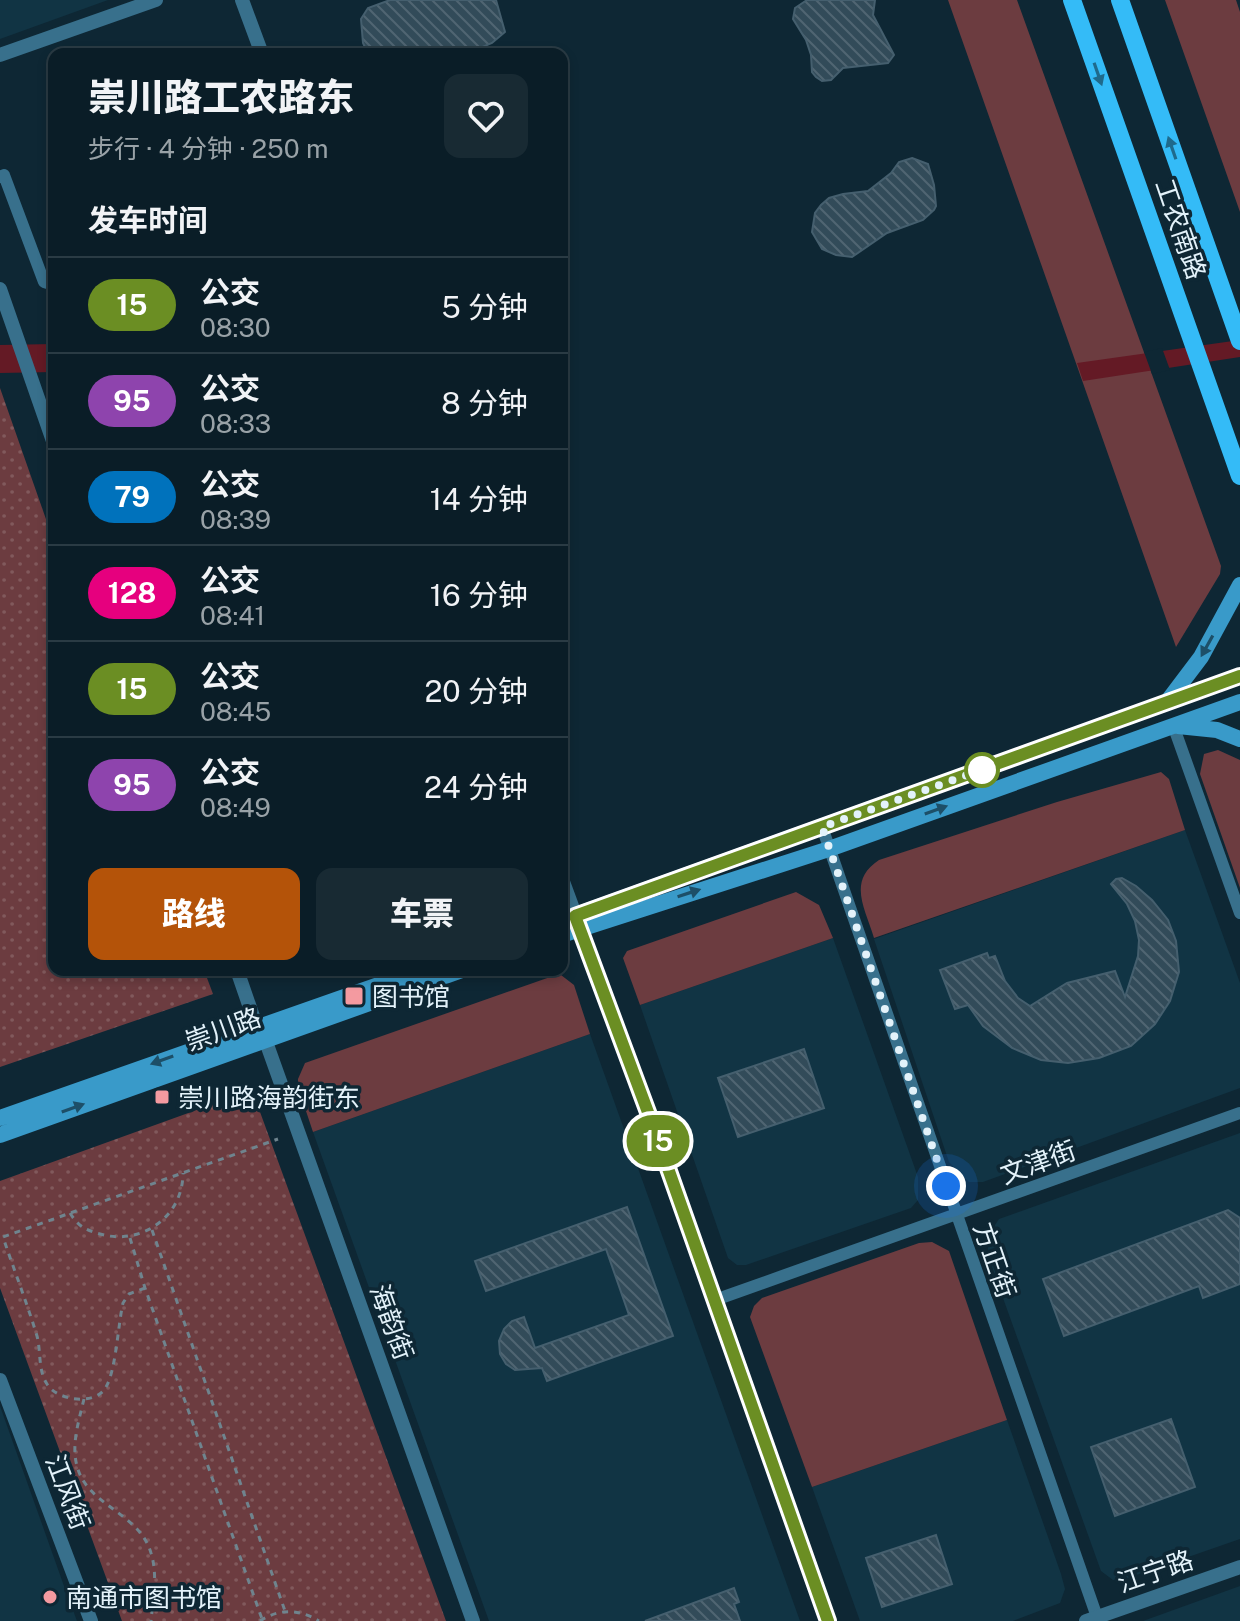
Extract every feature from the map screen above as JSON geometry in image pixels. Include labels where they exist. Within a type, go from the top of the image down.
[{"type":"main road","name":"工农南路","points":[[1072,0],[1240,476]]},
{"type":"main road","name":"工农南路","points":[[1120,0],[1238,334]]},
{"type":"main road","points":[[1167,702],[1201,657],[1240,585]]},
{"type":"main road","points":[[572,922],[822,827],[1240,676]]},
{"type":"main road","points":[[572,922],[829,849],[1240,702]]},
{"type":"main road","points":[[1173,725],[1217,730],[1240,739]]},
{"type":"main road","name":"崇川路","points":[[0,1135],[406,976]]},
{"type":"main road","name":"崇川路","points":[[0,1118],[443,976]]},
{"type":"street","points":[[0,55],[156,0]]},
{"type":"street","points":[[242,0],[260,48]]},
{"type":"street","points":[[0,177],[4,175],[44,282],[48,283]]},
{"type":"street","points":[[0,289],[48,427]]},
{"type":"street","points":[[1173,725],[1240,913]]},
{"type":"street","name":"方正街","points":[[822,827],[1092,1619]]},
{"type":"street","points":[[572,922],[715,1300],[827,1621]]},
{"type":"street","name":"海韵街","points":[[239,976],[473,1621]]},
{"type":"street","name":"文津街","points":[[715,1300],[1240,1113]]},
{"type":"street","name":"江风街","points":[[0,1380],[91,1621]]},
{"type":"street","name":"江宁路","points":[[1092,1619],[1240,1567]]},
{"type":"path","points":[[145,1288],[129,1294],[123,1303],[111,1375],[105,1391],[84,1399],[61,1396],[48,1387],[43,1377],[38,1340],[3,1237],[278,1139]]},
{"type":"path","points":[[70,1213],[77,1225],[86,1230],[114,1239],[130,1238],[152,1230],[165,1218],[179,1196],[183,1173]]},
{"type":"path","points":[[152,1230],[285,1611]]},
{"type":"path","points":[[130,1238],[261,1620],[275,1612],[285,1611],[307,1614],[319,1621]]},
{"type":"path","points":[[84,1399],[75,1440],[76,1465],[85,1484],[133,1523],[151,1552],[155,1573],[151,1621]]},
{"type":"shaded area","points":[[0,0],[108,0],[0,39]]},
{"type":"shaded area","points":[[948,0],[1017,0],[1221,566],[1220,574],[1176,647]]},
{"type":"shaded area","points":[[1165,0],[1236,0],[1240,12],[1240,212]]},
{"type":"shaded area","points":[[1240,340],[1240,357],[1083,381],[1077,363]]},
{"type":"shaded area","points":[[0,388],[48,525],[48,976],[206,976],[213,994],[0,1067]]},
{"type":"shaded area","points":[[1218,750],[1240,760],[1240,888],[1200,774],[1204,754]]},
{"type":"shaded area","points":[[1161,772],[1169,779],[1185,830],[874,938],[863,906],[861,886],[869,868],[879,860]]},
{"type":"shaded area","points":[[1185,830],[1240,983],[1240,1088],[983,1182],[969,1182],[949,1162],[874,939]]},
{"type":"shaded area","points":[[796,892],[819,905],[833,938],[640,1005],[623,958],[627,951]]},
{"type":"shaded area","points":[[833,938],[918,1177],[918,1200],[911,1208],[746,1265],[737,1265],[728,1258],[640,1005]]},
{"type":"shaded area","points":[[553,976],[562,976],[574,985],[590,1034],[313,1132],[298,1087],[305,1063]]},
{"type":"shaded area","points":[[590,1034],[800,1621],[489,1621],[313,1132]]},
{"type":"shaded area","points":[[252,1090],[446,1621],[122,1621],[0,1288],[0,1181]]},
{"type":"shaded area","points":[[1240,1133],[1240,1539],[1125,1579],[1113,1580],[1101,1571],[989,1259],[987,1237],[999,1219]]},
{"type":"shaded area","points":[[932,1242],[949,1251],[1007,1420],[812,1487],[750,1317],[754,1306],[762,1298],[919,1243]]},
{"type":"shaded area","points":[[0,1406],[64,1586],[77,1621],[0,1621]]},
{"type":"shaded area","points":[[1007,1420],[1061,1574],[1065,1589],[1060,1603],[1013,1621],[860,1621],[812,1487]]},
{"type":"shaded area","points":[[1240,1586],[1240,1621],[1143,1621]]},
{"type":"pier","points":[[1162,348],[1170,370],[1152,374],[1144,352]]},
{"type":"building","points":[[390,0],[496,0],[505,32],[480,48],[365,48],[361,19],[368,8]]},
{"type":"building","points":[[807,0],[875,0],[873,15],[894,55],[888,63],[843,68],[831,80],[822,81],[812,72],[806,40],[793,19],[795,8]]},
{"type":"building","points":[[912,158],[928,164],[934,185],[934,210],[923,220],[887,233],[852,257],[822,249],[812,232],[815,213],[821,205],[829,198],[868,191],[891,173],[899,162]]},
{"type":"building","points":[[1122,878],[1152,900],[1168,920],[1176,941],[1179,972],[1170,1001],[1155,1024],[1131,1046],[1099,1058],[1068,1063],[1041,1060],[1012,1048],[983,1026],[968,1005],[955,1009],[940,970],[987,953],[989,958],[995,956],[1005,981],[1018,998],[1030,1006],[1067,983],[1115,971],[1125,997],[1138,956],[1139,940],[1127,904],[1111,884]]},
{"type":"building","points":[[804,1049],[824,1108],[738,1137],[718,1078]]},
{"type":"building","points":[[627,1207],[673,1336],[547,1381],[542,1368],[515,1370],[506,1364],[500,1354],[499,1341],[512,1321],[524,1317],[535,1348],[629,1315],[606,1249],[486,1291],[475,1261]]},
{"type":"building","points":[[1228,1210],[1240,1218],[1240,1284],[1203,1298],[1199,1286],[1064,1336],[1043,1279]]},
{"type":"building","points":[[1171,1419],[1195,1487],[1115,1516],[1091,1447]]},
{"type":"building","points":[[936,1535],[952,1584],[882,1607],[866,1558]]},
{"type":"building","points":[[734,1588],[739,1602],[734,1604],[740,1621],[645,1621]]},
{"type":"waterway","points":[[0,359],[48,358]]},
{"type":"bus line","name":"15","points":[[828,1621],[652,1123],[575,916],[1240,676]]},
{"type":"place","name":"图书馆","points":[[354,996]]},
{"type":"place","name":"崇川路海韵街东","points":[[162,1097]]},
{"type":"place","name":"南通市图书馆","points":[[50,1597]]},
{"type":"route","points":[[946,1186],[822,827],[982,770]]}]
